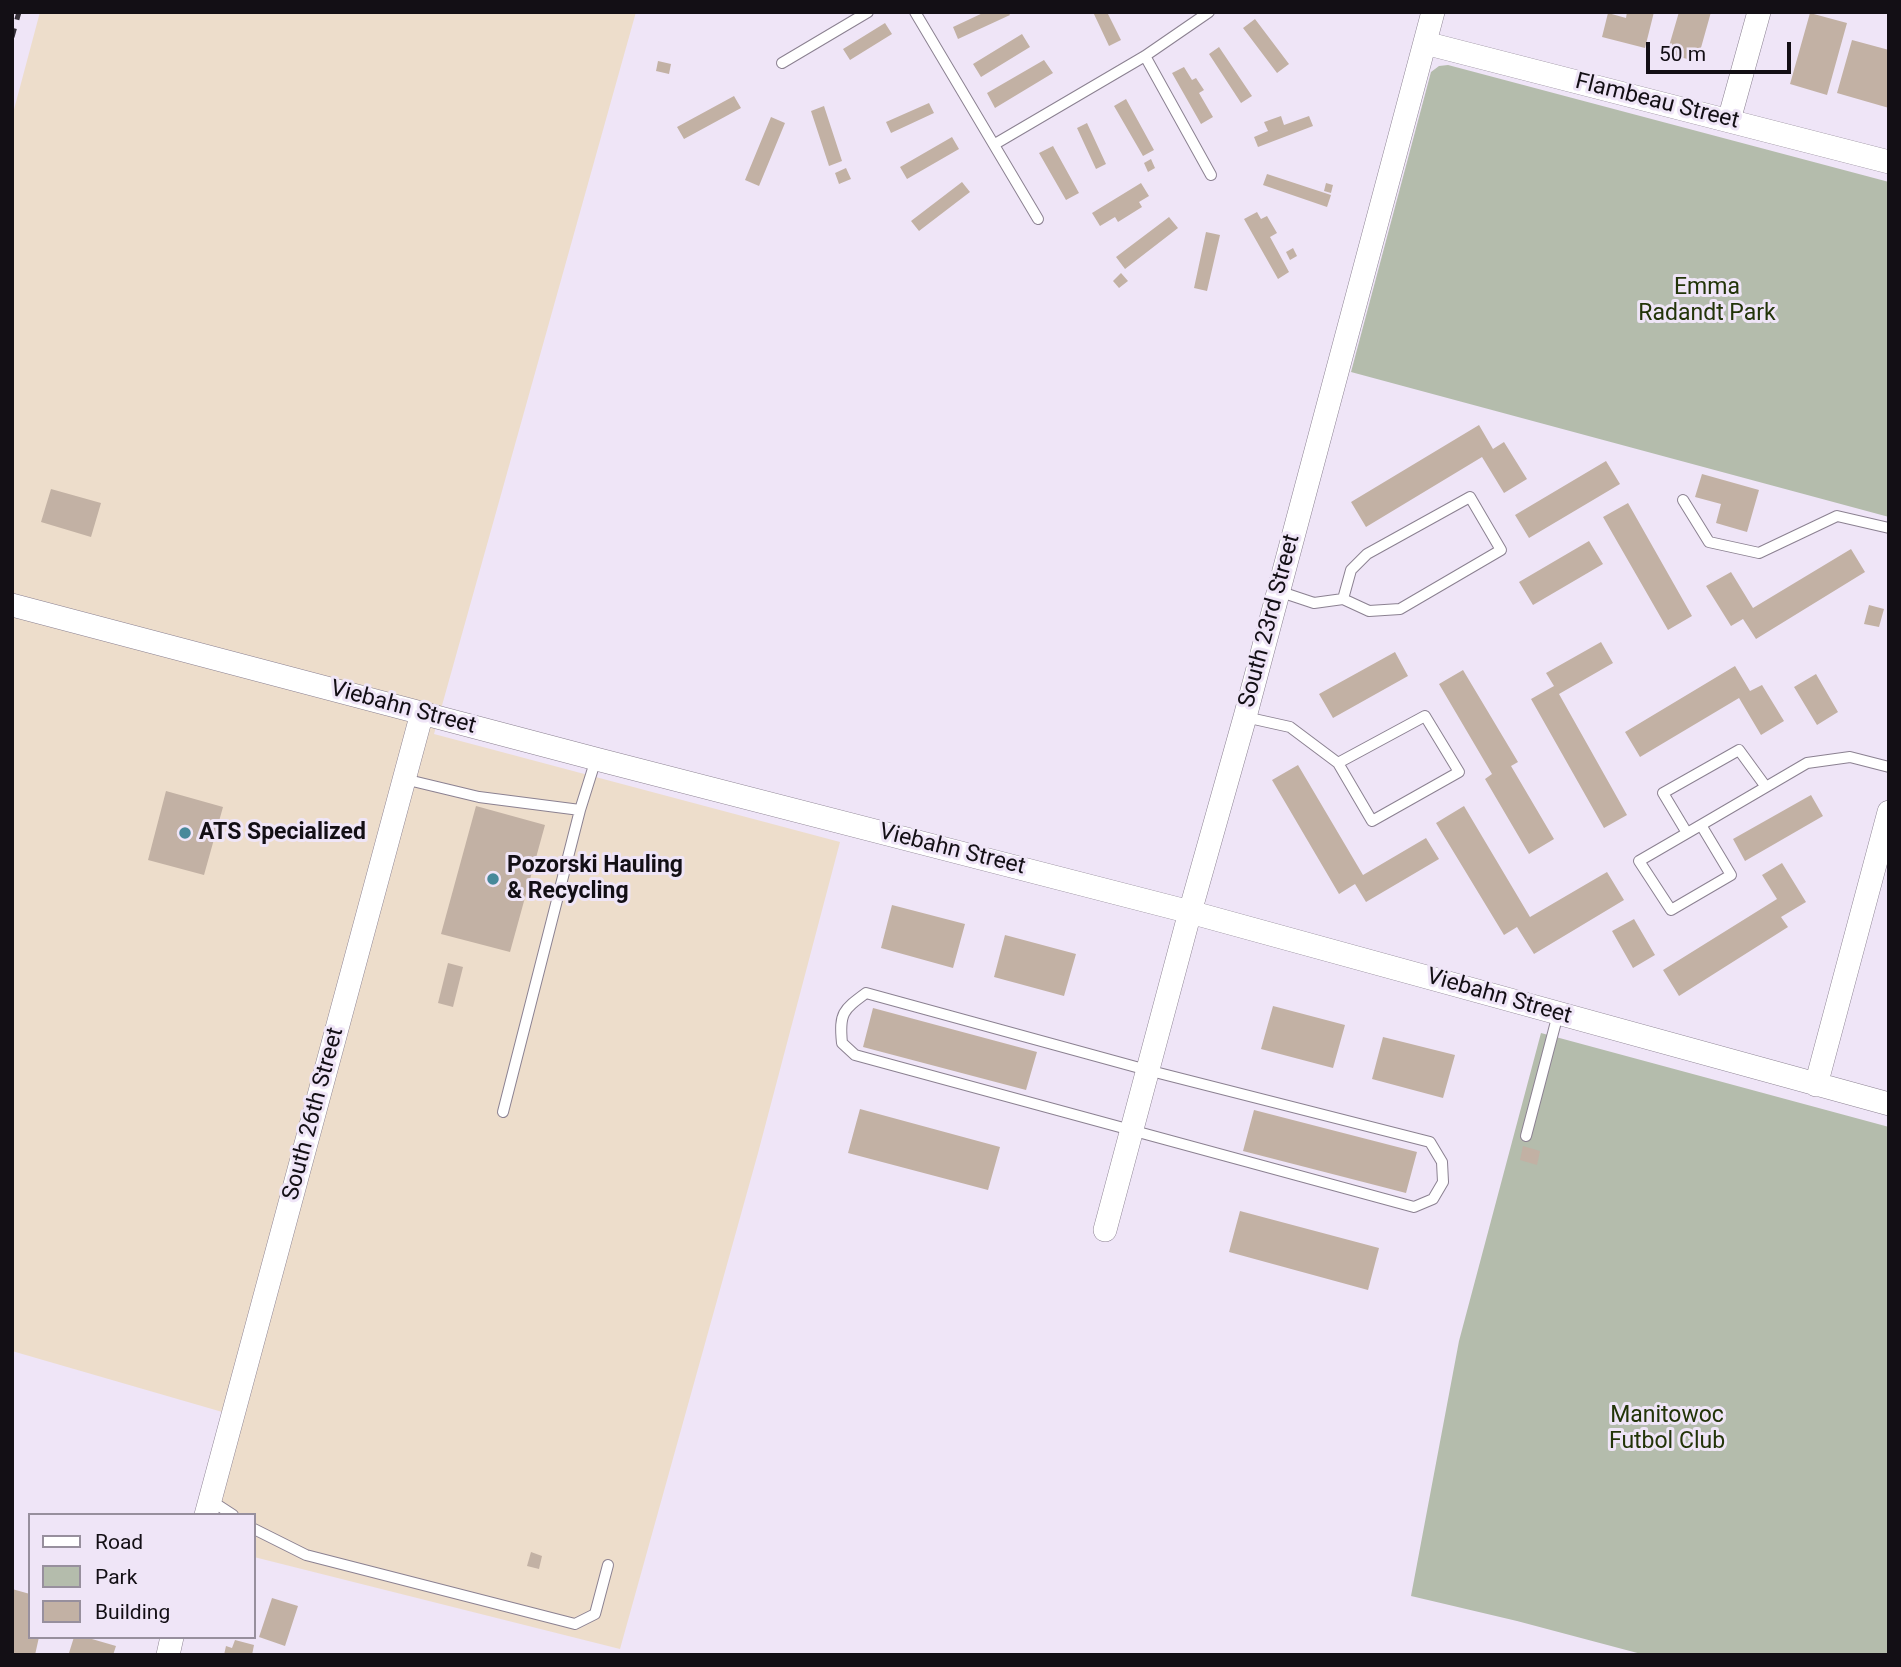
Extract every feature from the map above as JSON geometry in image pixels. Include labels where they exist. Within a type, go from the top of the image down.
[{"type":"street","name":"South 23rd Street","points":[[1105,1230],[1433,12]]},
{"type":"street","points":[[1729,120],[1759,12]]},
{"type":"street","name":"Flambeau Street","points":[[1426,43],[1889,162]]},
{"type":"street","name":"Viebahn Street","points":[[12,604],[596,759],[1190,912],[1889,1104]]},
{"type":"street","name":"South 26th Street","points":[[208,1507],[422,713]]},
{"type":"street","points":[[1816,1085],[1889,812]]},
{"type":"lane","points":[[782,63],[868,12]]},
{"type":"lane","points":[[915,12],[1038,219]]},
{"type":"lane","points":[[995,144],[1144,57],[1209,12]]},
{"type":"lane","points":[[1144,57],[1211,175]]},
{"type":"lane","points":[[1279,591],[1314,603],[1343,599],[1369,611],[1400,609],[1501,550],[1470,497],[1367,554],[1351,570],[1343,599]]},
{"type":"lane","points":[[1682,500],[1709,542],[1759,553],[1837,516],[1889,528]]},
{"type":"lane","points":[[1245,717],[1290,727],[1338,763],[1372,821],[1459,772],[1425,716],[1338,763]]},
{"type":"lane","points":[[1687,833],[1664,793],[1674,787],[1738,750],[1766,787]]},
{"type":"lane","points":[[1700,825],[1731,875],[1671,910],[1639,861],[1700,825],[1807,763],[1850,757],[1889,767]]},
{"type":"lane","points":[[503,1112],[580,810],[596,759]]},
{"type":"lane","points":[[404,779],[479,797],[580,810]]},
{"type":"lane","points":[[866,993],[1147,1070],[1430,1142],[1443,1162],[1443,1182],[1433,1199],[1414,1207],[855,1055],[842,1043],[840,1023],[848,1007],[866,993]]},
{"type":"lane","points":[[1526,1136],[1558,1014]]},
{"type":"lane","points":[[208,1507],[227,1513]]},
{"type":"lane","points":[[256,1529],[306,1555],[575,1624],[595,1614],[608,1565]]},
{"type":"shaded area","points":[[40,12],[636,12],[434,734],[840,842],[758,1153],[620,1649],[256,1558],[256,1513],[219,1513],[243,1418],[12,1351],[12,117]]},
{"type":"green space","name":"Emma Radandt Park","points":[[1448,65],[1889,182],[1889,517],[1351,372],[1431,72],[1439,66]]},
{"type":"green space","name":"Manitowoc Futbol Club","points":[[1541,1033],[1889,1127],[1889,1655],[1645,1655],[1411,1596],[1459,1341]]},
{"type":"building","points":[[985,12],[1008,12],[1010,15],[958,39],[953,27]]},
{"type":"building","points":[[1093,12],[1107,12],[1121,40],[1109,46]]},
{"type":"building","points":[[1627,12],[1654,12],[1645,48],[1602,37],[1608,13],[1626,18]]},
{"type":"building","points":[[1679,12],[1711,12],[1697,62],[1667,53]]},
{"type":"building","points":[[1810,13],[1847,23],[1827,95],[1790,84]]},
{"type":"building","points":[[1255,19],[1289,64],[1277,73],[1243,28]]},
{"type":"building","points":[[885,23],[892,34],[850,60],[843,49]]},
{"type":"building","points":[[1022,34],[1030,47],[981,77],[973,64]]},
{"type":"building","points":[[1852,40],[1889,50],[1889,108],[1837,93]]},
{"type":"building","points":[[1219,47],[1252,96],[1241,103],[1209,54]]},
{"type":"building","points":[[1044,60],[1053,73],[995,108],[987,93]]},
{"type":"building","points":[[658,61],[671,64],[669,74],[656,71]]},
{"type":"building","points":[[1184,67],[1192,80],[1196,78],[1204,90],[1199,93],[1213,117],[1201,124],[1172,73]]},
{"type":"building","points":[[734,96],[741,108],[684,139],[677,127]]},
{"type":"building","points":[[1126,99],[1154,150],[1143,156],[1114,106]]},
{"type":"building","points":[[929,103],[934,113],[891,133],[886,122]]},
{"type":"building","points":[[824,106],[842,161],[829,166],[811,111]]},
{"type":"building","points":[[1281,116],[1284,125],[1309,116],[1313,126],[1258,147],[1254,137],[1268,131],[1264,122]]},
{"type":"building","points":[[771,117],[785,123],[759,186],[745,180]]},
{"type":"building","points":[[1087,123],[1106,164],[1096,169],[1077,128]]},
{"type":"building","points":[[952,137],[959,149],[907,179],[900,167]]},
{"type":"building","points":[[1053,146],[1079,193],[1066,200],[1039,153]]},
{"type":"building","points":[[1151,159],[1155,168],[1148,172],[1144,163]]},
{"type":"building","points":[[846,168],[851,179],[839,184],[835,173]]},
{"type":"building","points":[[1267,174],[1331,195],[1327,207],[1263,185]]},
{"type":"building","points":[[962,182],[970,192],[919,231],[911,221]]},
{"type":"building","points":[[1141,183],[1149,196],[1139,202],[1142,207],[1118,222],[1115,217],[1100,226],[1092,213]]},
{"type":"building","points":[[1326,183],[1333,185],[1331,193],[1324,191]]},
{"type":"building","points":[[1257,212],[1261,219],[1267,216],[1277,233],[1270,237],[1289,272],[1278,279],[1244,219]]},
{"type":"building","points":[[1169,217],[1178,228],[1125,269],[1116,257]]},
{"type":"building","points":[[1206,232],[1220,235],[1207,291],[1194,288]]},
{"type":"building","points":[[1293,248],[1297,256],[1290,260],[1286,252]]},
{"type":"building","points":[[1121,273],[1128,281],[1119,288],[1113,281]]},
{"type":"building","points":[[1479,425],[1493,449],[1504,442],[1527,479],[1504,493],[1482,457],[1366,527],[1351,502]]},
{"type":"building","points":[[1606,461],[1620,484],[1529,538],[1515,515]]},
{"type":"building","points":[[1702,474],[1759,490],[1747,532],[1716,523],[1721,504],[1695,497]]},
{"type":"building","points":[[51,489],[101,503],[91,537],[41,522]]},
{"type":"building","points":[[1628,503],[1692,616],[1668,630],[1603,517]]},
{"type":"building","points":[[1589,541],[1603,564],[1533,605],[1519,582]]},
{"type":"building","points":[[1851,549],[1865,572],[1756,639],[1743,619],[1731,626],[1706,586],[1731,572],[1753,608]]},
{"type":"building","points":[[1869,605],[1884,609],[1879,627],[1864,624]]},
{"type":"building","points":[[1601,642],[1613,663],[1559,694],[1627,815],[1604,828],[1531,699],[1554,686],[1546,673]]},
{"type":"building","points":[[1395,652],[1408,676],[1333,718],[1319,694]]},
{"type":"building","points":[[1735,666],[1750,691],[1762,685],[1784,721],[1761,735],[1739,698],[1640,757],[1625,732]]},
{"type":"building","points":[[1463,670],[1518,762],[1511,766],[1554,839],[1529,854],[1485,779],[1492,774],[1439,684]]},
{"type":"building","points":[[1816,674],[1838,712],[1817,725],[1794,687]]},
{"type":"building","points":[[1298,765],[1363,875],[1426,838],[1439,859],[1366,902],[1355,884],[1339,894],[1272,780]]},
{"type":"building","name":"ATS Specialized","points":[[166,791],[223,807],[204,875],[148,860]]},
{"type":"building","points":[[1811,795],[1823,816],[1745,861],[1733,839]]},
{"type":"building","name":"Pozorski Hauling & Recycling","points":[[476,806],[545,825],[510,952],[441,934]]},
{"type":"building","points":[[1464,806],[1530,917],[1607,872],[1624,900],[1534,954],[1517,927],[1504,935],[1436,823]]},
{"type":"building","points":[[1782,863],[1806,902],[1781,917],[1788,927],[1679,996],[1663,970],[1777,899],[1762,875]]},
{"type":"building","points":[[892,905],[965,924],[953,968],[881,948]]},
{"type":"building","points":[[1634,919],[1655,955],[1633,968],[1612,931]]},
{"type":"building","points":[[1005,935],[1076,954],[1064,996],[994,977]]},
{"type":"building","points":[[448,963],[463,967],[453,1007],[438,1003]]},
{"type":"building","points":[[1273,1006],[1345,1025],[1333,1068],[1261,1049]]},
{"type":"building","points":[[873,1008],[1037,1052],[1026,1090],[863,1047]]},
{"type":"building","points":[[1383,1037],[1455,1055],[1443,1098],[1372,1079]]},
{"type":"building","points":[[860,1109],[1000,1147],[988,1190],[848,1153]]},
{"type":"building","points":[[1254,1110],[1417,1152],[1406,1193],[1243,1151]]},
{"type":"building","points":[[1523,1146],[1540,1151],[1537,1165],[1520,1160]]},
{"type":"building","points":[[1240,1211],[1379,1248],[1368,1290],[1229,1252]]},
{"type":"building","points":[[531,1552],[542,1556],[539,1569],[527,1566]]},
{"type":"building","points":[[12,1589],[28,1593],[28,1639],[39,1639],[35,1655],[12,1655]]},
{"type":"building","points":[[272,1598],[298,1606],[285,1646],[259,1637]]},
{"type":"building","points":[[73,1639],[92,1639],[116,1646],[113,1655],[69,1653]]},
{"type":"building","points":[[235,1640],[254,1645],[252,1655],[224,1655],[226,1646],[232,1648]]},
{"type":"railway","points":[[12,37],[19,12]]},
{"type":"place","name":"ATS Specialized","points":[[185,833]]},
{"type":"place","name":"Pozorski Hauling & Recycling","points":[[493,879]]}]
